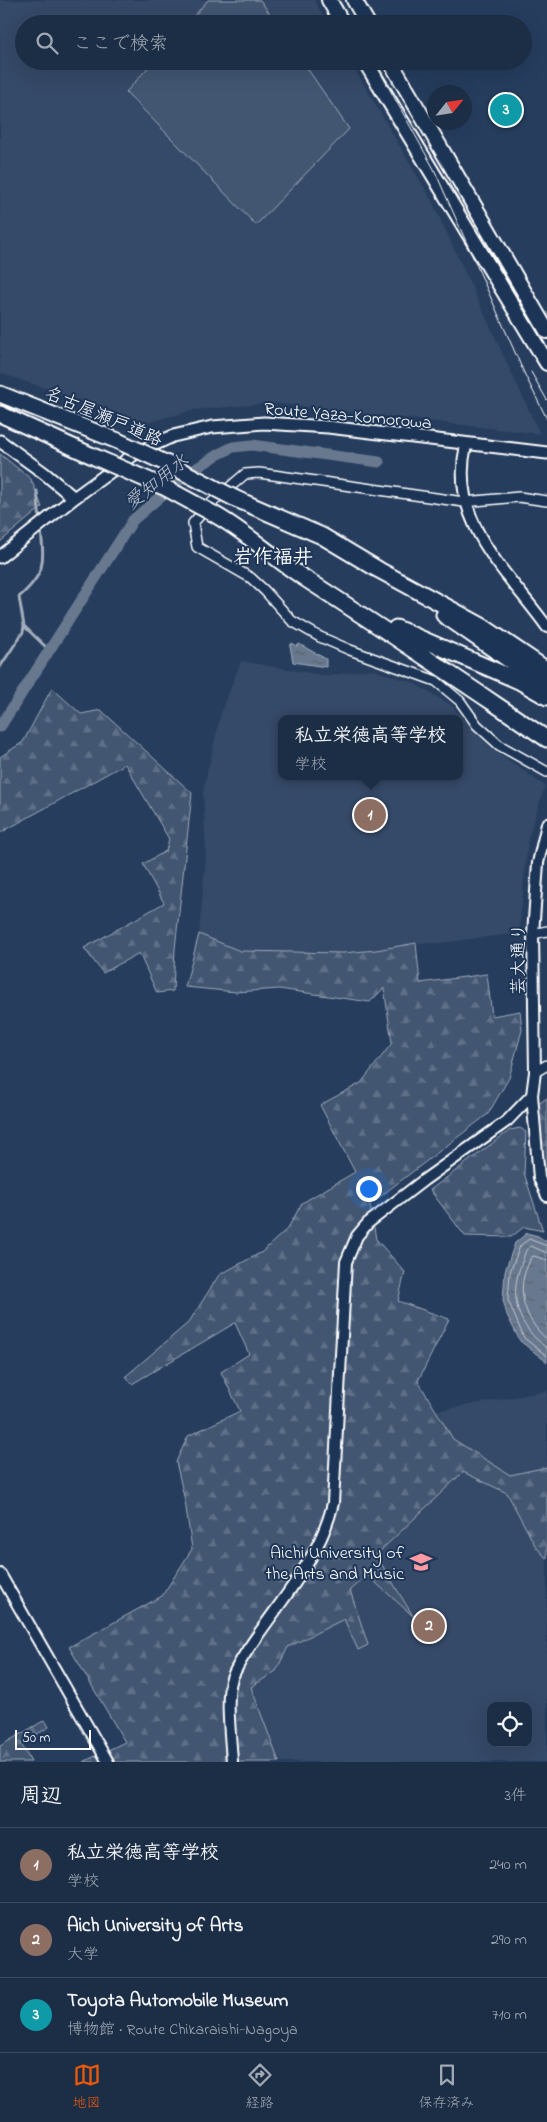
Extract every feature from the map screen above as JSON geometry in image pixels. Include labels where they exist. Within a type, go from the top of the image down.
[{"type":"highway","name":"名古屋瀬戸道路","points":[[0,394],[118,441],[172,466],[240,502],[322,536],[379,570],[482,626],[540,680]]},
{"type":"highway","points":[[0,414],[164,487],[234,525],[288,566],[547,739]]},
{"type":"highway","points":[[356,610],[540,680],[547,697]]},
{"type":"main road","points":[[329,0],[338,15]]},
{"type":"main road","points":[[354,0],[363,15]]},
{"type":"main road","points":[[370,70],[547,363]]},
{"type":"main road","points":[[395,70],[547,331]]},
{"type":"main road","name":"Route Yaza-Komorowa","points":[[0,557],[74,498],[136,453],[173,436],[212,427],[264,423],[328,427],[466,445],[547,453]]},
{"type":"main road","points":[[0,441],[74,498]]},
{"type":"street","points":[[466,445],[461,463],[464,502],[485,548],[547,627]]},
{"type":"street","points":[[547,501],[519,497],[464,502],[259,473],[245,474],[208,506],[193,523],[197,546],[251,578],[292,621],[320,637],[350,650],[436,681],[460,701],[477,725],[499,745],[547,772]]},
{"type":"street","name":"芸大通り","points":[[547,824],[538,863],[533,934],[535,1072],[532,1094],[539,1178],[547,1196]]},
{"type":"street","points":[[533,934],[547,931]]},
{"type":"street","points":[[535,1072],[547,1065]]},
{"type":"street","points":[[232,1762],[230,1705],[232,1679],[245,1654],[314,1553],[333,1503],[346,1262],[351,1248],[357,1236],[368,1223],[424,1180],[507,1121],[532,1094]]},
{"type":"street","points":[[0,1574],[108,1762]]},
{"type":"shaded area","points":[[0,0],[314,0],[323,15],[15,15],[15,70],[355,70],[432,201],[540,434],[272,403],[194,410],[146,423],[0,373]]},
{"type":"shaded area","points":[[241,661],[328,676],[370,669],[412,682],[451,705],[460,715],[278,715],[278,780],[463,780],[463,718],[491,748],[545,786],[528,839],[519,933],[440,943],[416,943],[376,950],[343,953],[240,951],[199,934],[206,855],[203,791],[221,713]]},
{"type":"shaded area","name":"Aichi University of the Arts and Music","points":[[547,1391],[547,1762],[165,1762],[390,1419]]},
{"type":"green space","points":[[208,0],[260,0],[271,15],[195,15]]},
{"type":"green space","points":[[146,70],[308,70],[349,129],[256,225],[126,92]]},
{"type":"green space","points":[[0,454],[31,479],[42,507],[0,542]]},
{"type":"green space","points":[[52,688],[81,714],[101,710],[192,793],[175,949],[173,991],[157,993],[139,953],[103,973],[84,948],[164,903],[143,864],[166,851],[169,839],[125,764],[0,833],[0,757],[23,742]]},
{"type":"green space","points":[[199,934],[240,951],[343,953],[376,950],[416,943],[420,983],[487,974],[492,1016],[520,1011],[522,1030],[509,1078],[488,1114],[373,1202],[359,1179],[370,1205],[376,1239],[405,1272],[398,1301],[449,1319],[418,1381],[453,1439],[510,1475],[547,1467],[547,1559],[536,1547],[507,1493],[463,1472],[376,1555],[413,1616],[367,1575],[350,1590],[368,1645],[358,1650],[344,1619],[288,1647],[276,1671],[251,1687],[279,1762],[83,1762],[125,1742],[69,1647],[162,1596],[192,1549],[185,1501],[176,1462],[188,1436],[240,1411],[221,1372],[249,1354],[235,1323],[132,1384],[126,1376],[189,1322],[219,1275],[262,1252],[288,1228],[302,1203],[355,1172],[320,1105],[361,1083],[392,1043],[384,988],[370,1002],[279,989],[236,992],[185,987]]},
{"type":"green space","points":[[547,1098],[547,1172],[543,1161],[538,1104]]},
{"type":"green space","points":[[520,1128],[526,1132],[524,1173],[543,1231],[524,1227],[511,1237],[465,1236],[430,1190],[510,1130]]},
{"type":"green space","points":[[45,1720],[49,1727],[21,1744],[31,1762],[0,1762],[0,1746]]},
{"type":"water","points":[[292,643],[297,646],[299,644],[326,659],[326,667],[293,662],[290,646]]},
{"type":"water","points":[[527,1233],[538,1236],[547,1242],[547,1362],[520,1341],[507,1315],[503,1300],[505,1271],[515,1243]]},
{"type":"waterway","name":"愛知用水","points":[[0,727],[133,520],[183,477],[233,447],[252,445],[379,462]]},
{"type":"waterway","points":[[37,491],[40,521]]},
{"type":"waterway","points":[[0,667],[23,632],[24,626],[19,597],[28,589],[39,574],[43,551],[41,529]]},
{"type":"waterway","points":[[24,626],[49,650]]},
{"type":"tram line","points":[[338,0],[347,15]]},
{"type":"tram line","points":[[379,70],[434,169],[525,375],[547,419]]},
{"type":"tram line","points":[[531,372],[547,400]]},
{"type":"place","name":"Toyota Automobile Museum","points":[[506,110]]},
{"type":"place","name":"私立栄徳高等学校","points":[[370,815]]},
{"type":"place","name":"Aichi University of the Arts and Music","points":[[421,1562]]},
{"type":"place","name":"Aich University of Arts","points":[[429,1626]]},
{"type":"district","name":"岩作福井","points":[[273,556]]}]
